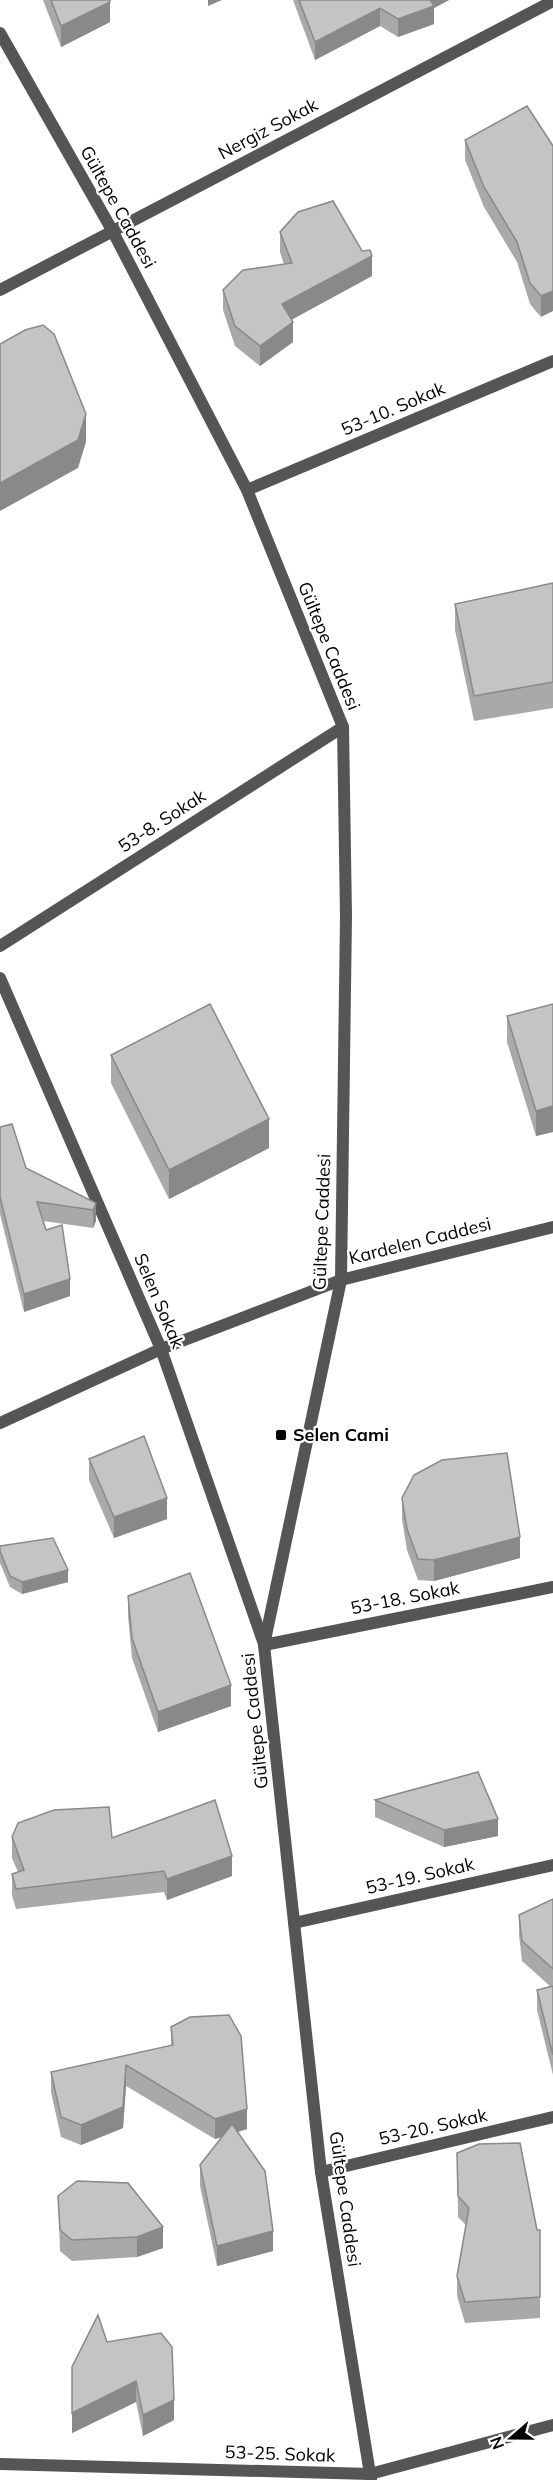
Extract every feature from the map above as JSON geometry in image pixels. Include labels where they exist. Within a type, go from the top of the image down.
[{"type":"street","name":"Nergiz Sokak","points":[[0,290],[553,1]]},
{"type":"street","name":"Gültepe Caddesi","points":[[0,33],[112,230],[247,490],[343,727],[346,916],[341,1280],[264,1645],[321,2172],[371,2477]]},
{"type":"street","name":"53-10. Sokak","points":[[247,490],[553,361]]},
{"type":"street","name":"53-8. Sokak","points":[[0,946],[343,727]]},
{"type":"street","name":"Selen Sokak","points":[[0,978],[161,1350],[264,1645]]},
{"type":"street","name":"Kardelen Caddesi","points":[[0,1423],[161,1350],[341,1280],[553,1227]]},
{"type":"street","name":"53-18. Sokak","points":[[264,1645],[553,1587]]},
{"type":"street","name":"53-19. Sokak","points":[[294,1923],[553,1865]]},
{"type":"street","name":"53-20. Sokak","points":[[321,2172],[553,2117]]},
{"type":"street","name":"53-25. Sokak","points":[[0,2464],[371,2477],[553,2425]]},
{"type":"building","points":[[51,0],[110,0],[110,2],[61,26]]},
{"type":"building","points":[[299,0],[430,0],[434,6],[398,19],[380,8],[315,42]]},
{"type":"building","points":[[527,106],[553,146],[553,291],[541,296],[530,283],[517,242],[484,187],[465,140]]},
{"type":"building","points":[[333,201],[362,251],[370,250],[372,256],[282,304],[293,322],[260,346],[235,326],[223,290],[243,270],[292,263],[280,232],[298,212]]},
{"type":"building","points":[[43,325],[54,334],[86,414],[78,440],[0,483],[0,344],[25,330]]},
{"type":"building","points":[[553,583],[553,682],[474,696],[455,604]]},
{"type":"building","points":[[210,1004],[269,1119],[169,1170],[111,1055]]},
{"type":"building","points":[[553,1004],[553,1106],[536,1111],[507,1016]]},
{"type":"building","points":[[12,1124],[26,1168],[96,1203],[93,1210],[37,1202],[46,1230],[62,1225],[70,1279],[24,1294],[0,1197],[0,1127]]},
{"type":"building","points":[[144,1436],[167,1498],[114,1517],[89,1459]]},
{"type":"building","points":[[507,1453],[520,1537],[434,1560],[418,1559],[407,1529],[402,1498],[414,1475],[442,1460]]},
{"type":"building","points":[[53,1538],[68,1570],[22,1582],[10,1576],[0,1546]]},
{"type":"building","points":[[190,1573],[231,1685],[158,1712],[132,1638],[128,1596]]},
{"type":"building","points":[[478,1772],[498,1819],[444,1830],[375,1800]]},
{"type":"building","points":[[215,1800],[232,1856],[167,1879],[164,1871],[16,1889],[12,1874],[24,1870],[12,1837],[18,1823],[54,1810],[109,1807],[112,1838]]},
{"type":"building","points":[[553,1899],[553,1969],[522,1941],[519,1915]]},
{"type":"building","points":[[553,1986],[553,2055],[537,1990]]},
{"type":"building","points":[[229,2015],[241,2036],[247,2109],[215,2119],[126,2065],[123,2107],[81,2125],[61,2117],[51,2072],[173,2045],[171,2027],[190,2017]]},
{"type":"building","points":[[232,2124],[265,2171],[273,2231],[217,2246],[200,2165]]},
{"type":"building","points":[[520,2143],[537,2230],[540,2230],[540,2297],[465,2302],[457,2276],[469,2208],[458,2196],[457,2153],[479,2144]]},
{"type":"building","points":[[77,2181],[128,2183],[163,2227],[137,2237],[72,2240],[60,2230],[58,2196]]},
{"type":"building","points":[[98,2315],[107,2342],[161,2333],[172,2347],[174,2400],[143,2415],[136,2381],[72,2413],[72,2367]]},
{"type":"place","name":"Selen Cami","points":[[281,1435]]}]
